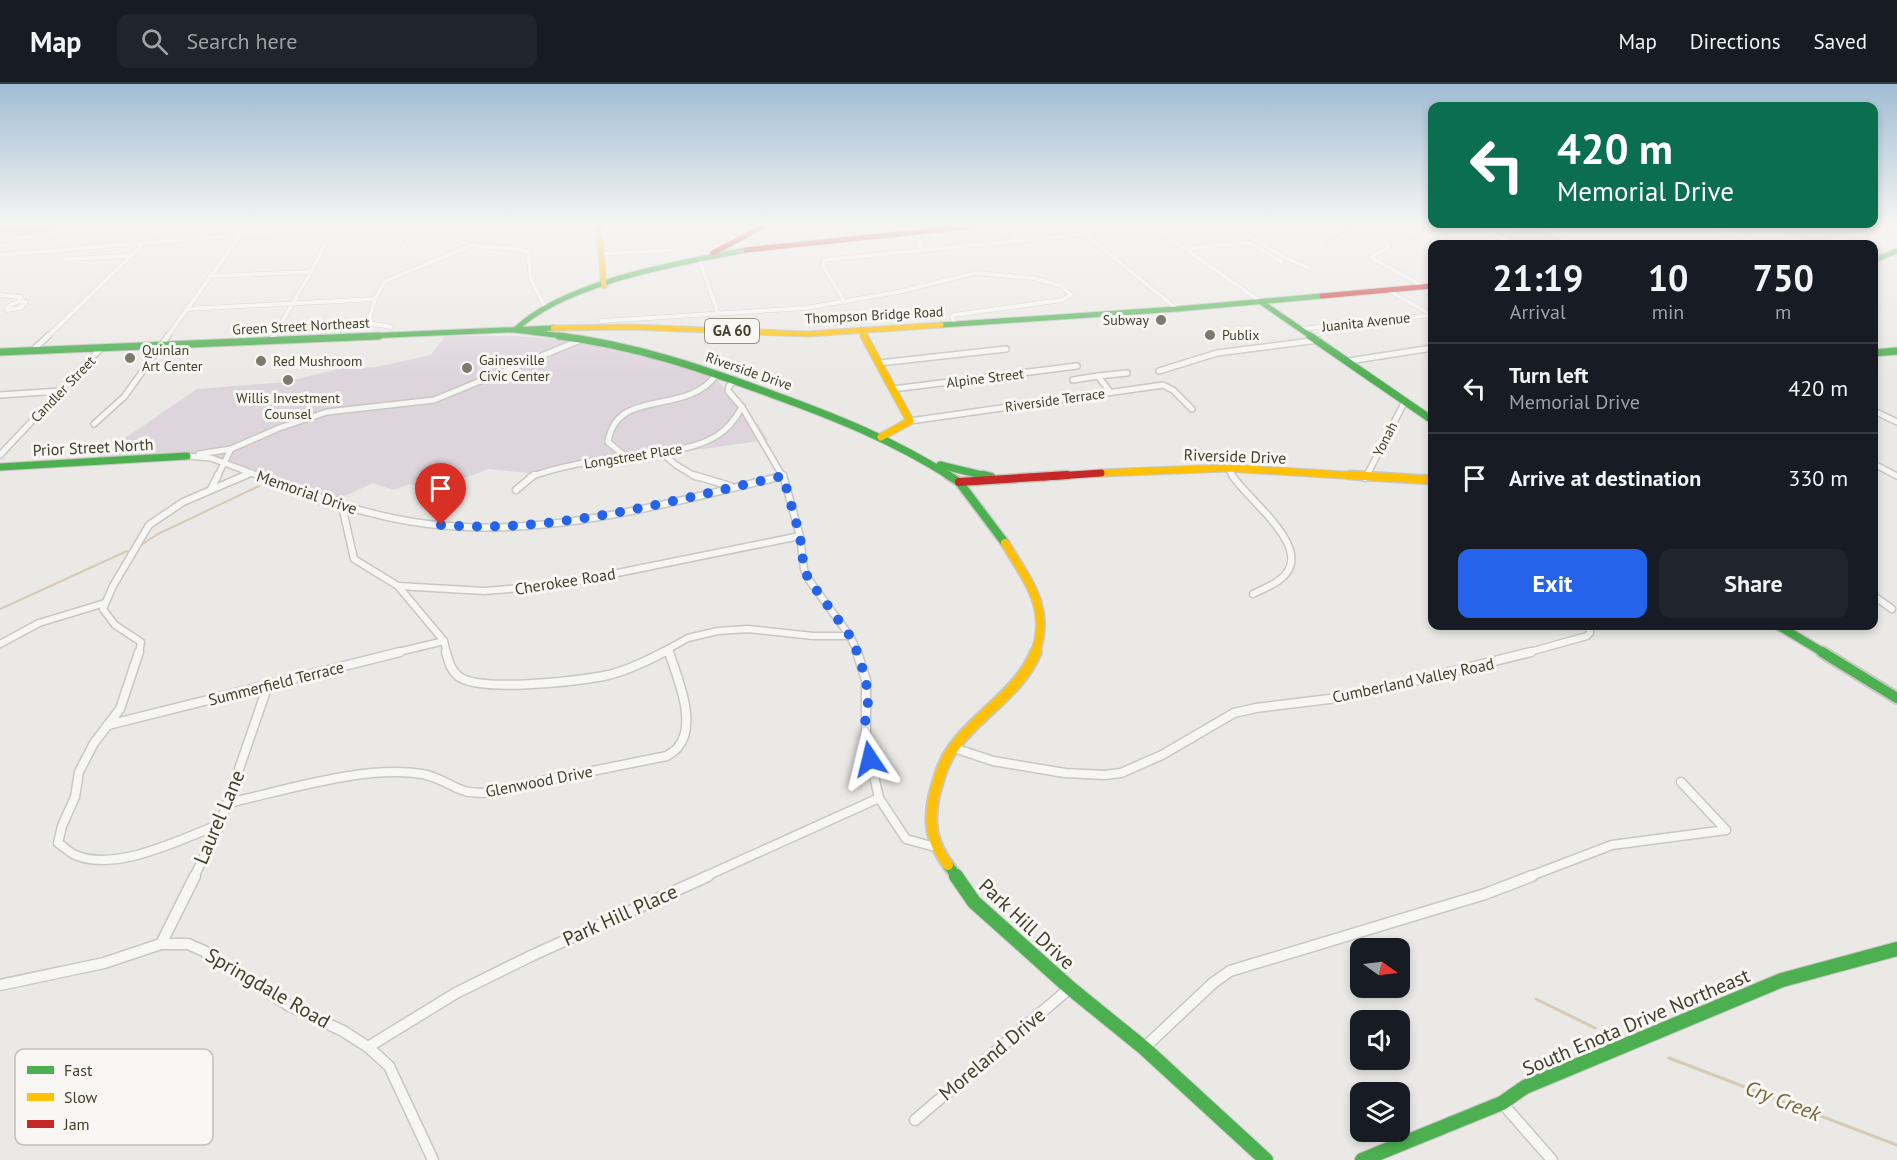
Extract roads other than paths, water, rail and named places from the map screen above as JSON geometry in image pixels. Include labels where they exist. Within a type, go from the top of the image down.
[{"type":"main road","points":[[603,276],[604,286]]},
{"type":"main road","points":[[515,330],[526,317],[545,307],[638,276]]},
{"type":"main road","name":"Thompson Bridge Road","points":[[602,324],[808,334],[1177,309],[1428,287]]},
{"type":"main road","points":[[1261,302],[1428,417]]},
{"type":"main road","name":"Green Street Northeast","points":[[0,352],[515,330],[602,324]]},
{"type":"main road","name":"Riverside Drive","points":[[515,330],[583,339],[644,351],[715,378],[735,380],[816,409],[881,437],[925,460],[959,482],[968,477],[990,479],[1228,468],[1365,478],[1428,480]]},
{"type":"main road","points":[[861,330],[910,421],[881,437]]},
{"type":"main road","points":[[1878,353],[1897,351]]},
{"type":"main road","name":"Prior Street North","points":[[0,467],[187,456]]},
{"type":"main road","points":[[925,460],[990,479]]},
{"type":"main road","points":[[969,493],[990,479]]},
{"type":"main road","points":[[935,847],[929,822],[938,778],[954,748],[1013,688],[1026,671],[1042,633],[1042,618],[1030,584],[1002,538],[959,482]]},
{"type":"main road","points":[[1786,630],[1897,698]]},
{"type":"main road","name":"Park Hill Drive","points":[[935,847],[974,902],[1070,988],[1144,1047],[1266,1160]]},
{"type":"main road","name":"South Enota Drive Northeast","points":[[1362,1160],[1502,1103],[1525,1087],[1782,980],[1897,949]]},
{"type":"street","points":[[32,351],[109,276]]},
{"type":"street","points":[[94,424],[124,397],[210,276]]},
{"type":"street","points":[[271,341],[308,276]]},
{"type":"street","points":[[391,276],[381,285],[368,323],[376,327],[391,327]]},
{"type":"street","points":[[531,276],[545,307]]},
{"type":"street","points":[[705,276],[718,314]]},
{"type":"street","points":[[829,276],[845,302]]},
{"type":"street","points":[[602,324],[797,309],[907,290],[962,276]]},
{"type":"street","points":[[955,324],[952,317],[954,315],[1053,302],[1071,295],[1062,286],[1033,278],[1012,276]]},
{"type":"street","points":[[1136,276],[1177,309]]},
{"type":"street","points":[[1225,276],[1261,302]]},
{"type":"street","points":[[1408,276],[1428,287]]},
{"type":"street","points":[[1389,291],[1428,313]]},
{"type":"street","points":[[0,295],[21,297],[19,301]]},
{"type":"street","points":[[187,309],[375,299]]},
{"type":"street","name":"Juanita Avenue","points":[[1301,329],[1428,315]]},
{"type":"street","points":[[187,456],[231,449],[279,428],[327,412],[434,400],[583,339]]},
{"type":"street","points":[[1159,371],[1183,361],[1228,352],[1318,340]]},
{"type":"street","name":"Candler Street","points":[[0,455],[100,349]]},
{"type":"street","points":[[879,363],[1006,349]]},
{"type":"street","points":[[1348,361],[1428,349]]},
{"type":"street","name":"Alpine Street","points":[[893,389],[1077,366]]},
{"type":"street","points":[[1073,380],[1127,373]]},
{"type":"street","points":[[1098,376],[1110,392]]},
{"type":"street","points":[[624,456],[608,442],[610,426],[615,420],[624,413],[643,406],[693,395],[706,388],[715,378]]},
{"type":"street","points":[[735,380],[729,386],[728,391],[742,407],[783,476],[800,536],[804,569],[809,580],[850,636],[866,680],[866,740],[879,798],[906,839],[935,847]]},
{"type":"street","name":"Riverside Terrace","points":[[910,421],[1163,385],[1173,390],[1192,409]]},
{"type":"street","points":[[0,395],[60,392]]},
{"type":"street","name":"Yonah","points":[[1365,478],[1405,401]]},
{"type":"street","name":"Longstreet Place","points":[[516,490],[529,477],[540,473],[624,456],[662,453],[694,446],[713,438],[730,426],[742,407]]},
{"type":"street","points":[[1878,413],[1897,422]]},
{"type":"street","points":[[211,489],[221,474],[222,463],[231,449]]},
{"type":"street","points":[[662,453],[674,466],[684,471],[723,485],[735,486]]},
{"type":"street","name":"Memorial Drive","points":[[187,456],[211,458],[342,506],[427,524],[531,526],[614,514],[783,476]]},
{"type":"street","points":[[1878,467],[1897,476]]},
{"type":"street","points":[[1228,468],[1236,481],[1284,534],[1293,552],[1289,569],[1282,578],[1253,594]]},
{"type":"street","points":[[220,824],[134,855],[114,859],[84,859],[66,852],[58,843],[62,826],[75,797],[79,772],[94,743],[120,709],[137,661],[141,642],[109,622],[103,609],[136,543],[151,522],[211,489],[252,473]]},
{"type":"street","name":"Cherokee Road","points":[[342,506],[354,560],[398,586],[484,591],[558,585],[800,536]]},
{"type":"street","points":[[398,586],[444,641],[450,668],[460,678],[480,683],[512,686],[605,676],[646,662],[688,638],[718,631],[748,629],[813,636],[850,636]]},
{"type":"street","points":[[1878,598],[1892,609]]},
{"type":"street","points":[[0,644],[39,623],[105,603]]},
{"type":"street","name":"Cumberland Valley Road","points":[[954,748],[993,760],[1065,773],[1104,775],[1121,773],[1162,755],[1234,713],[1256,708],[1354,696],[1489,664],[1587,636],[1590,630]]},
{"type":"street","name":"Summerfield Terrace","points":[[108,726],[444,641]]},
{"type":"street","name":"Glenwood Drive","points":[[228,803],[362,774],[386,772],[415,772],[447,781],[464,791],[483,793],[667,756],[680,745],[687,726],[686,712],[668,649]]},
{"type":"street","name":"Laurel Lane","points":[[161,944],[220,824],[268,686]]},
{"type":"street","points":[[1144,1047],[1213,983],[1230,971],[1485,894],[1612,845],[1726,830],[1681,782]]},
{"type":"street","name":"Park Hill Place","points":[[368,1047],[456,993],[524,959],[879,798]]},
{"type":"street","name":"Springdale Road","points":[[0,985],[104,963],[161,944],[188,944],[204,951],[288,1005],[343,1031],[368,1047],[389,1066],[434,1160]]},
{"type":"street","name":"Moreland Drive","points":[[915,1120],[1070,988]]},
{"type":"street","points":[[1502,1103],[1552,1160]]},
{"type":"waterway","points":[[141,545],[158,534],[259,486]]},
{"type":"waterway","points":[[0,609],[127,551]]},
{"type":"waterway","name":"Cry Creek","points":[[1536,999],[1595,1028]]},
{"type":"waterway","name":"Cry Creek","points":[[1669,1058],[1897,1145]]},
{"type":"place","name":"Subway","points":[[1161,320]]},
{"type":"place","name":"Publix","points":[[1210,335]]},
{"type":"place","name":"Quinlan Art Center","points":[[130,358]]},
{"type":"place","name":"Red Mushroom","points":[[261,361]]},
{"type":"place","name":"Gainesville Civic Center","points":[[467,368]]},
{"type":"place","name":"Willis Investment Counsel","points":[[288,380]]}]
